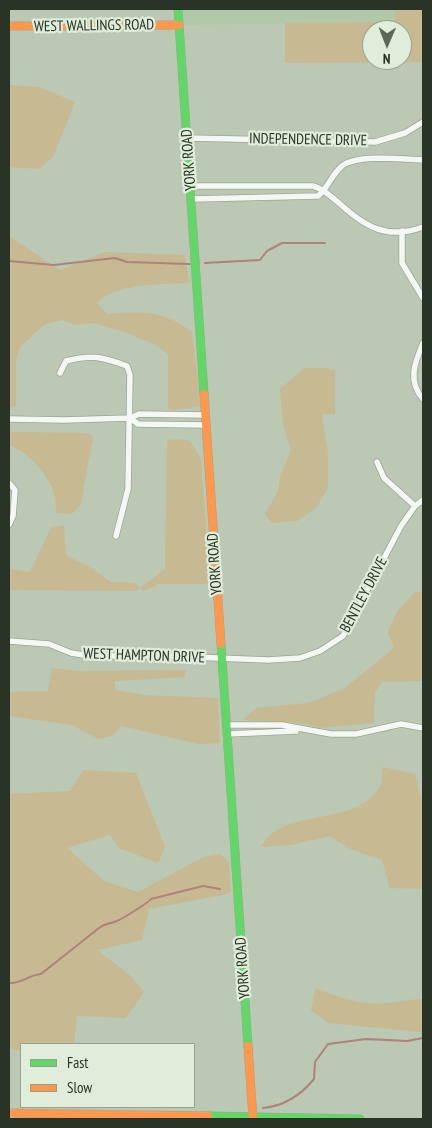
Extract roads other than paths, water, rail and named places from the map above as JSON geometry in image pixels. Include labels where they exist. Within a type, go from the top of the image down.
[{"type":"street","name":"YORK ROAD","points":[[178,9],[253,1118]]},
{"type":"street","name":"WEST WALLINGS ROAD","points":[[9,26],[179,25]]},
{"type":"street","name":"INDEPENDENCE DRIVE","points":[[187,138],[375,142],[405,133],[423,122]]},
{"type":"street","points":[[192,198],[318,196],[342,165],[353,159],[423,160]]},
{"type":"street","points":[[191,186],[313,186],[324,190],[367,227],[376,230],[402,231],[423,227]]},
{"type":"street","points":[[402,231],[402,263],[423,298]]},
{"type":"street","points":[[423,344],[413,372],[415,383],[423,398]]},
{"type":"street","points":[[60,373],[66,361],[82,356],[104,357],[126,366],[130,375],[128,489],[116,536]]},
{"type":"street","points":[[9,419],[130,418],[138,414],[205,415]]},
{"type":"street","points":[[130,418],[138,424],[205,425]]},
{"type":"street","points":[[377,462],[384,478],[415,506]]},
{"type":"street","points":[[9,483],[15,490],[13,516],[9,525]]},
{"type":"street","name":"BENTLEY DRIVE","points":[[222,658],[268,660],[300,658],[320,651],[343,636],[379,565],[415,506],[423,500]]},
{"type":"street","name":"WEST HAMPTON DRIVE","points":[[9,642],[49,644],[71,653],[90,656],[222,658]]},
{"type":"street","points":[[226,729],[303,730],[356,734],[401,724],[423,728]]},
{"type":"street","points":[[9,1112],[360,1119]]},
{"type":"waterway","points":[[205,263],[260,260],[267,251],[282,243],[325,243]]},
{"type":"waterway","points":[[9,261],[54,265],[115,258],[127,262],[190,264]]},
{"type":"waterway","points":[[9,983],[41,974],[101,926],[120,920],[151,899],[203,886],[220,889]]},
{"type":"waterway","points":[[263,1108],[278,1105],[292,1099],[309,1085],[314,1079],[315,1062],[328,1044],[366,1039],[407,1041],[423,1038]]}]
